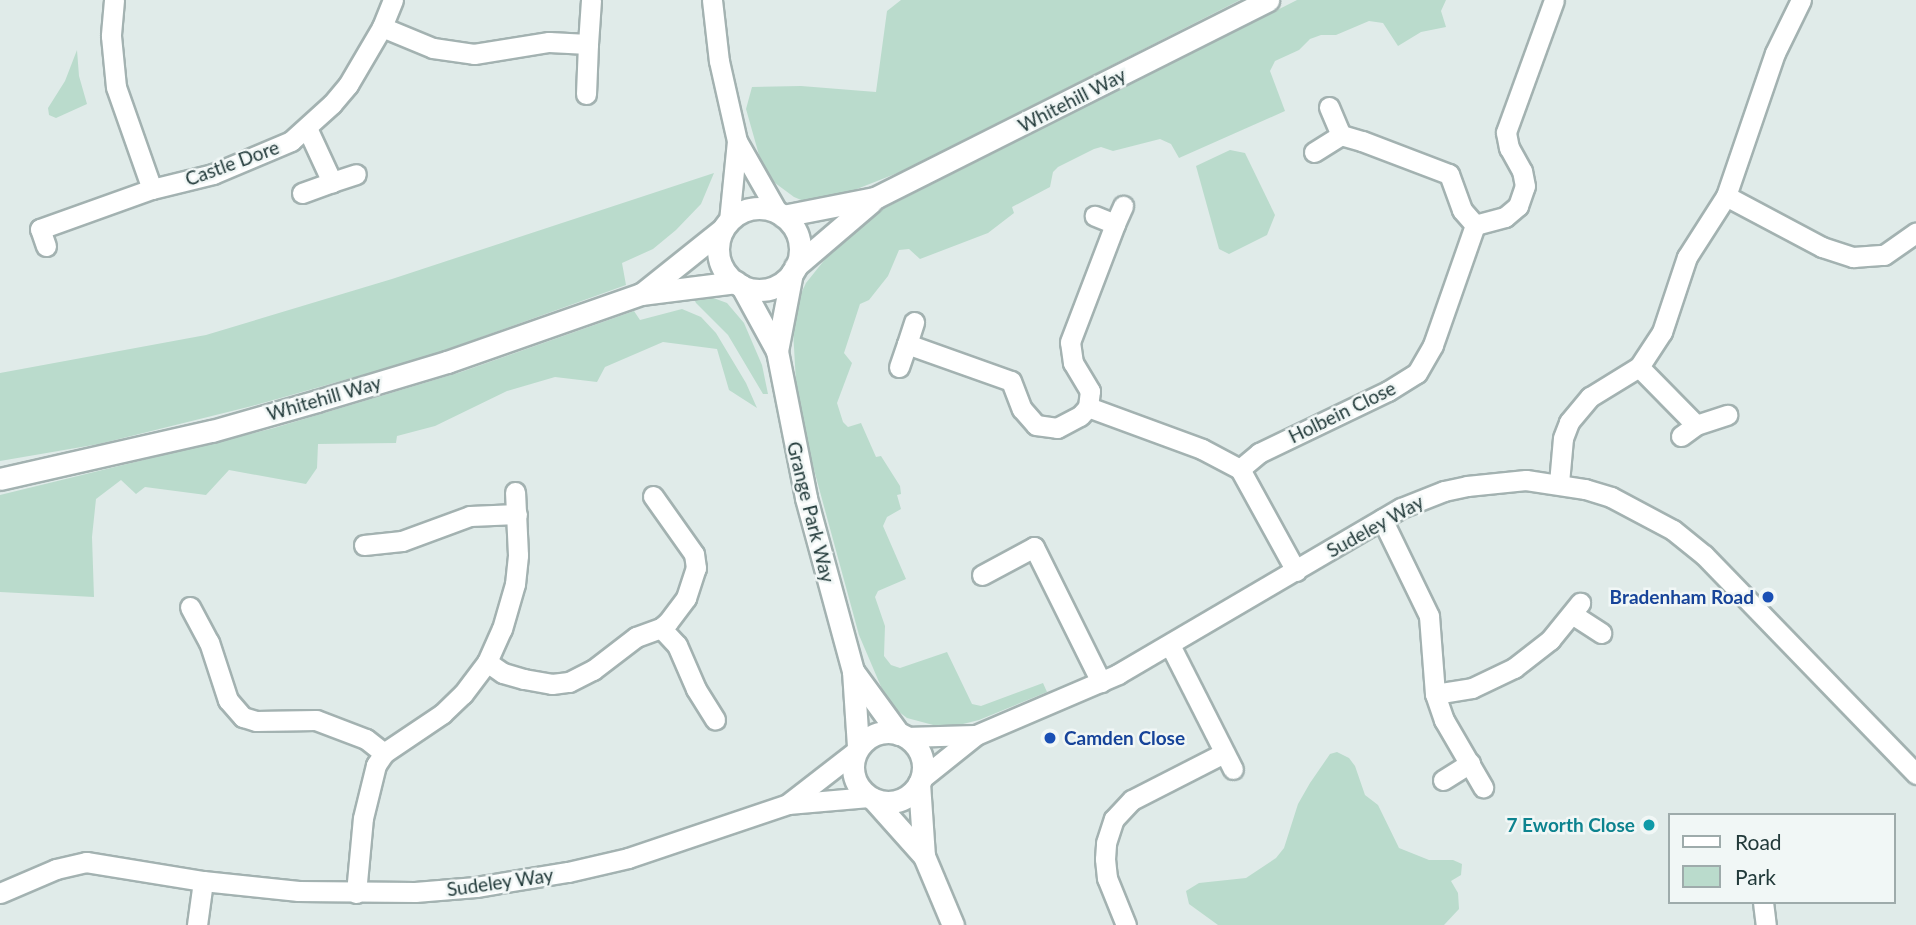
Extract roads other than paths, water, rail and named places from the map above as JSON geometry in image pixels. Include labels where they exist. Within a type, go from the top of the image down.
[{"type":"main road","name":"Whitehill Way","points":[[781,215],[875,198],[981,148],[1268,0]]},
{"type":"main road","name":"Whitehill Way","points":[[793,270],[875,198]]},
{"type":"main road","points":[[752,208],[781,215],[798,236],[800,249],[793,270],[783,281],[766,289],[739,284],[723,269],[719,256],[718,242],[726,225],[752,208]]},
{"type":"main road","name":"Whitehill Way","points":[[641,294],[726,225]]},
{"type":"main road","name":"Grange Park Way","points":[[777,351],[793,270]]},
{"type":"main road","name":"Whitehill Way","points":[[0,479],[212,430],[317,401],[447,362],[641,294],[739,284]]},
{"type":"main road","name":"Grange Park Way","points":[[739,284],[777,351],[806,498],[853,671],[857,749]]},
{"type":"main road","name":"Grange Park Way","points":[[853,671],[902,735]]},
{"type":"main road","points":[[924,856],[920,753],[902,735],[876,734],[857,749],[852,763],[853,777],[924,856],[953,925]]},
{"type":"main road","points":[[871,798],[886,802],[899,800],[911,794],[920,781]]},
{"type":"street","points":[[114,0],[111,36],[116,87],[152,189]]},
{"type":"street","name":"Castle Dore","points":[[46,246],[40,229],[152,189],[213,173],[261,156],[290,141],[307,128],[348,85],[382,27],[393,0]]},
{"type":"street","points":[[586,94],[591,0]]},
{"type":"street","points":[[712,0],[717,48],[737,141],[781,215]]},
{"type":"street","points":[[1329,107],[1341,135],[1449,174],[1462,210],[1475,225],[1505,217],[1518,206],[1523,197],[1524,178],[1509,148],[1506,131],[1554,0]]},
{"type":"street","points":[[1559,484],[1563,438],[1569,422],[1590,397],[1639,366],[1662,332],[1687,257],[1726,195],[1775,53],[1801,0]]},
{"type":"street","points":[[382,27],[433,48],[474,54],[549,42],[588,44]]},
{"type":"street","points":[[307,128],[332,182]]},
{"type":"street","points":[[1314,152],[1341,135]]},
{"type":"street","points":[[726,225],[737,141]]},
{"type":"street","points":[[302,193],[356,174]]},
{"type":"street","points":[[1726,195],[1822,247],[1846,256],[1884,255],[1916,233]]},
{"type":"street","points":[[1088,407],[1087,382],[1073,363],[1070,342],[1119,215],[1095,216]]},
{"type":"street","name":"Holbein Close","points":[[1240,469],[1259,453],[1388,391],[1417,373],[1433,345],[1475,225]]},
{"type":"street","points":[[899,367],[914,322]]},
{"type":"street","points":[[907,344],[1011,381],[1022,409],[1037,425],[1057,428],[1068,424],[1088,407]]},
{"type":"street","points":[[1639,366],[1689,431],[1727,415]]},
{"type":"street","points":[[1088,407],[1202,449],[1240,469],[1296,571]]},
{"type":"street","name":"Sudeley Way","points":[[920,781],[976,735],[1101,682],[1170,645],[1382,519],[1423,499],[1467,485],[1526,480],[1585,489],[1629,505],[1673,530],[1704,555],[1916,774]]},
{"type":"street","points":[[356,893],[359,846],[370,783],[384,753],[442,714],[463,694],[487,662],[502,629],[515,584],[519,534],[515,492]]},
{"type":"street","points":[[487,662],[503,673],[524,680],[552,684],[569,682],[593,670],[636,636],[661,628],[686,598],[696,568],[694,554],[685,538],[653,496]]},
{"type":"street","points":[[363,545],[402,541],[470,516],[517,514]]},
{"type":"street","points":[[1382,519],[1429,616],[1435,694],[1444,720],[1483,787]]},
{"type":"street","points":[[982,575],[1034,547],[1101,682]]},
{"type":"street","points":[[190,607],[213,652],[228,700],[243,717],[256,721],[316,720],[366,739],[384,753]]},
{"type":"street","points":[[1435,694],[1472,688],[1495,679],[1550,640],[1576,609],[1601,633]]},
{"type":"street","points":[[661,628],[677,645],[696,689],[715,719]]},
{"type":"street","points":[[1126,925],[1107,878],[1105,843],[1114,819],[1132,800],[1228,761],[1170,645]]},
{"type":"street","name":"Sudeley Way","points":[[902,735],[976,735]]},
{"type":"street","name":"Sudeley Way","points":[[788,804],[857,749]]},
{"type":"street","points":[[1443,780],[1470,763]]},
{"type":"street","name":"Sudeley Way","points":[[0,893],[56,869],[86,862],[275,890],[356,893],[476,887],[568,872],[660,848],[788,804],[871,798]]},
{"type":"street","points":[[197,925],[203,881]]},
{"type":"street","points":[[1763,904],[1766,925]]},
{"type":"place","name":"Bradenham Road","points":[[1768,597]]},
{"type":"place","name":"Camden Close","points":[[1050,738]]},
{"type":"place","name":"7 Eworth Close","points":[[1649,825]]}]
